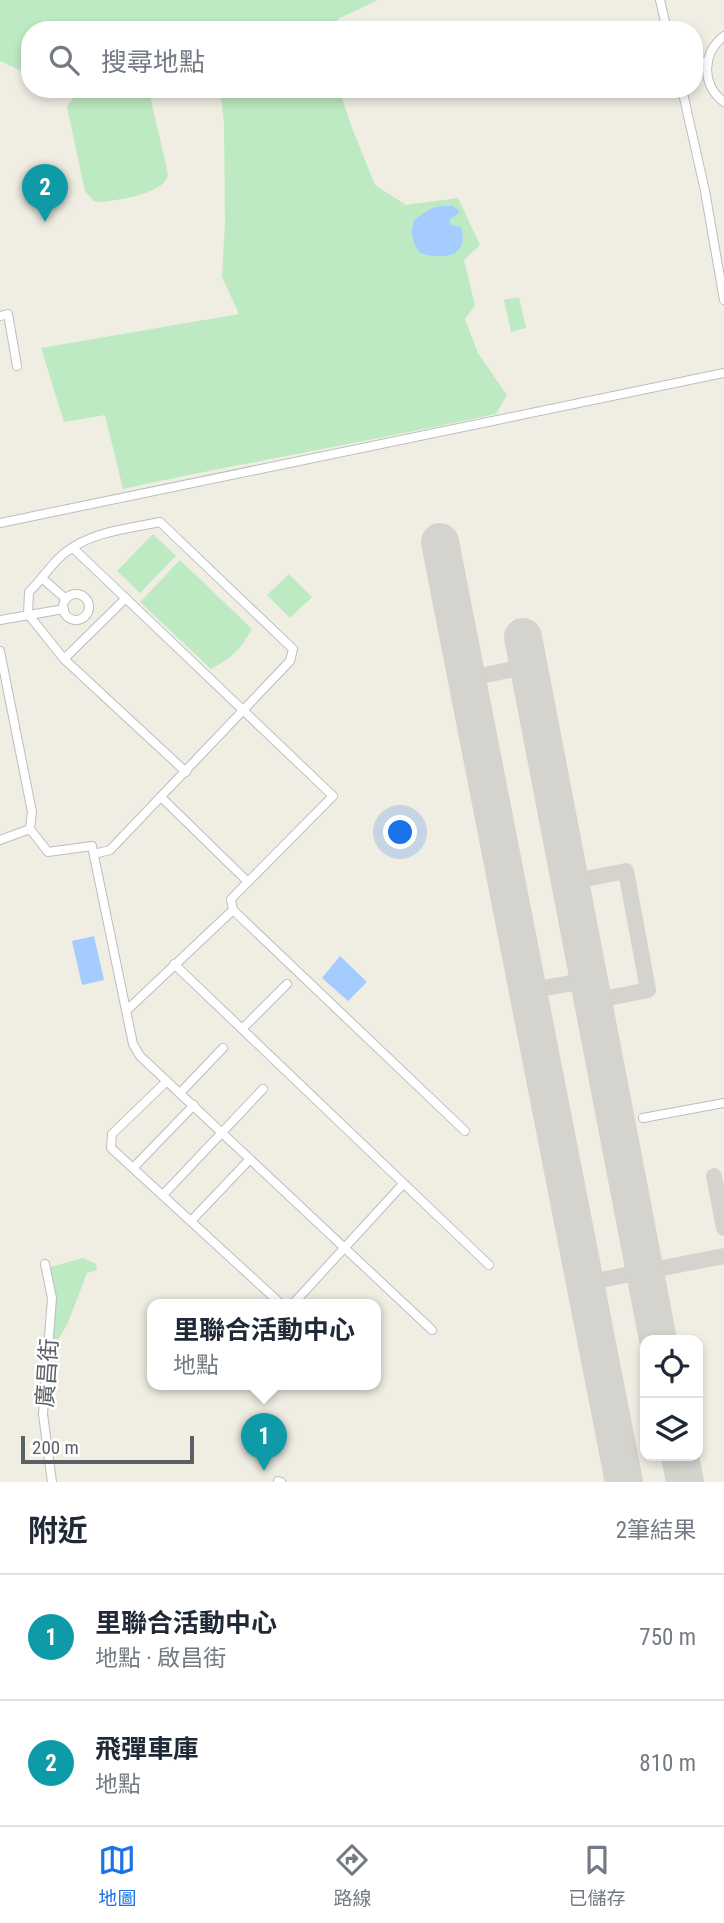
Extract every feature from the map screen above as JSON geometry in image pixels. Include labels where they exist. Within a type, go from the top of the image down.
[{"type":"street","points":[[660,0],[665,21]]},
{"type":"street","points":[[724,36],[714,46],[707,61],[708,82],[724,102]]},
{"type":"street","points":[[703,62],[707,61]]},
{"type":"street","points":[[684,98],[705,191],[724,300]]},
{"type":"street","points":[[0,316],[8,314],[17,366]]},
{"type":"street","points":[[0,523],[724,373]]},
{"type":"street","points":[[94,854],[110,850],[186,772],[290,661],[293,649],[160,523],[96,535],[65,552],[29,592],[28,614],[64,659],[186,772]]},
{"type":"street","points":[[73,548],[333,796],[231,899],[233,909],[465,1131]]},
{"type":"street","points":[[43,579],[66,599]]},
{"type":"street","points":[[77,594],[84,597],[89,603],[86,615],[79,619],[71,618],[64,608],[66,599],[77,594]]},
{"type":"street","points":[[64,659],[126,598]]},
{"type":"street","points":[[0,620],[64,608]]},
{"type":"street","points":[[86,615],[98,626]]},
{"type":"street","points":[[0,651],[32,812],[30,829],[48,852],[92,846],[133,1044],[140,1056],[432,1330]]},
{"type":"street","points":[[161,797],[248,882]]},
{"type":"street","points":[[0,841],[30,829]]},
{"type":"street","points":[[126,1011],[233,909]]},
{"type":"street","points":[[174,964],[489,1265]]},
{"type":"street","points":[[243,1028],[287,984]]},
{"type":"street","points":[[180,1093],[223,1048]]},
{"type":"street","points":[[167,1081],[112,1134],[111,1148],[276,1299]]},
{"type":"street","points":[[163,1195],[263,1089]]},
{"type":"street","points":[[643,1118],[724,1103]]},
{"type":"street","points":[[133,1168],[194,1105]]},
{"type":"street","points":[[191,1221],[250,1159]]},
{"type":"street","points":[[298,1299],[403,1184]]},
{"type":"street","name":"廣昌街","points":[[45,1264],[51,1298],[44,1422],[52,1482]]},
{"type":"green space","points":[[0,0],[378,0],[337,21],[21,21],[21,71],[0,61]]},
{"type":"green space","points":[[73,98],[151,98],[168,174],[165,181],[159,187],[140,195],[118,200],[94,201],[85,191],[67,107]]},
{"type":"green space","points":[[221,98],[342,98],[375,185],[406,205],[458,198],[480,245],[464,260],[475,305],[465,319],[478,353],[507,395],[496,414],[123,489],[105,415],[64,422],[41,348],[239,314],[222,277],[225,222],[224,124]]},
{"type":"green space","points":[[519,297],[526,328],[511,332],[504,300]]},
{"type":"green space","points":[[153,534],[176,556],[140,593],[117,571]]},
{"type":"green space","points":[[180,560],[252,629],[235,653],[211,669],[140,602]]},
{"type":"green space","points":[[289,574],[312,597],[290,618],[267,595]]},
{"type":"green space","points":[[83,1258],[96,1264],[97,1270],[87,1273],[67,1325],[49,1354],[47,1268]]},
{"type":"water","points":[[453,206],[460,212],[449,220],[451,225],[461,227],[462,245],[458,251],[445,256],[420,253],[412,237],[415,219],[430,209]]},
{"type":"water","points":[[94,936],[104,980],[82,985],[72,941]]},
{"type":"water","points":[[340,956],[367,982],[348,1001],[322,978]]},
{"type":"taxiway","points":[[466,679],[528,666]]},
{"type":"taxiway","points":[[570,882],[626,871],[648,990],[593,1001]]},
{"type":"taxiway","points":[[527,991],[589,980]]},
{"type":"taxiway","points":[[714,1176],[724,1228]]},
{"type":"taxiway","points":[[585,1283],[724,1256]]},
{"type":"runway","points":[[440,542],[624,1482]]},
{"type":"runway","points":[[523,637],[657,1335]]},
{"type":"runway","points":[[681,1461],[685,1482]]},
{"type":"place","name":"飛彈車庫","points":[[45,222]]},
{"type":"place","name":"里聯合活動中心","points":[[264,1471]]}]
